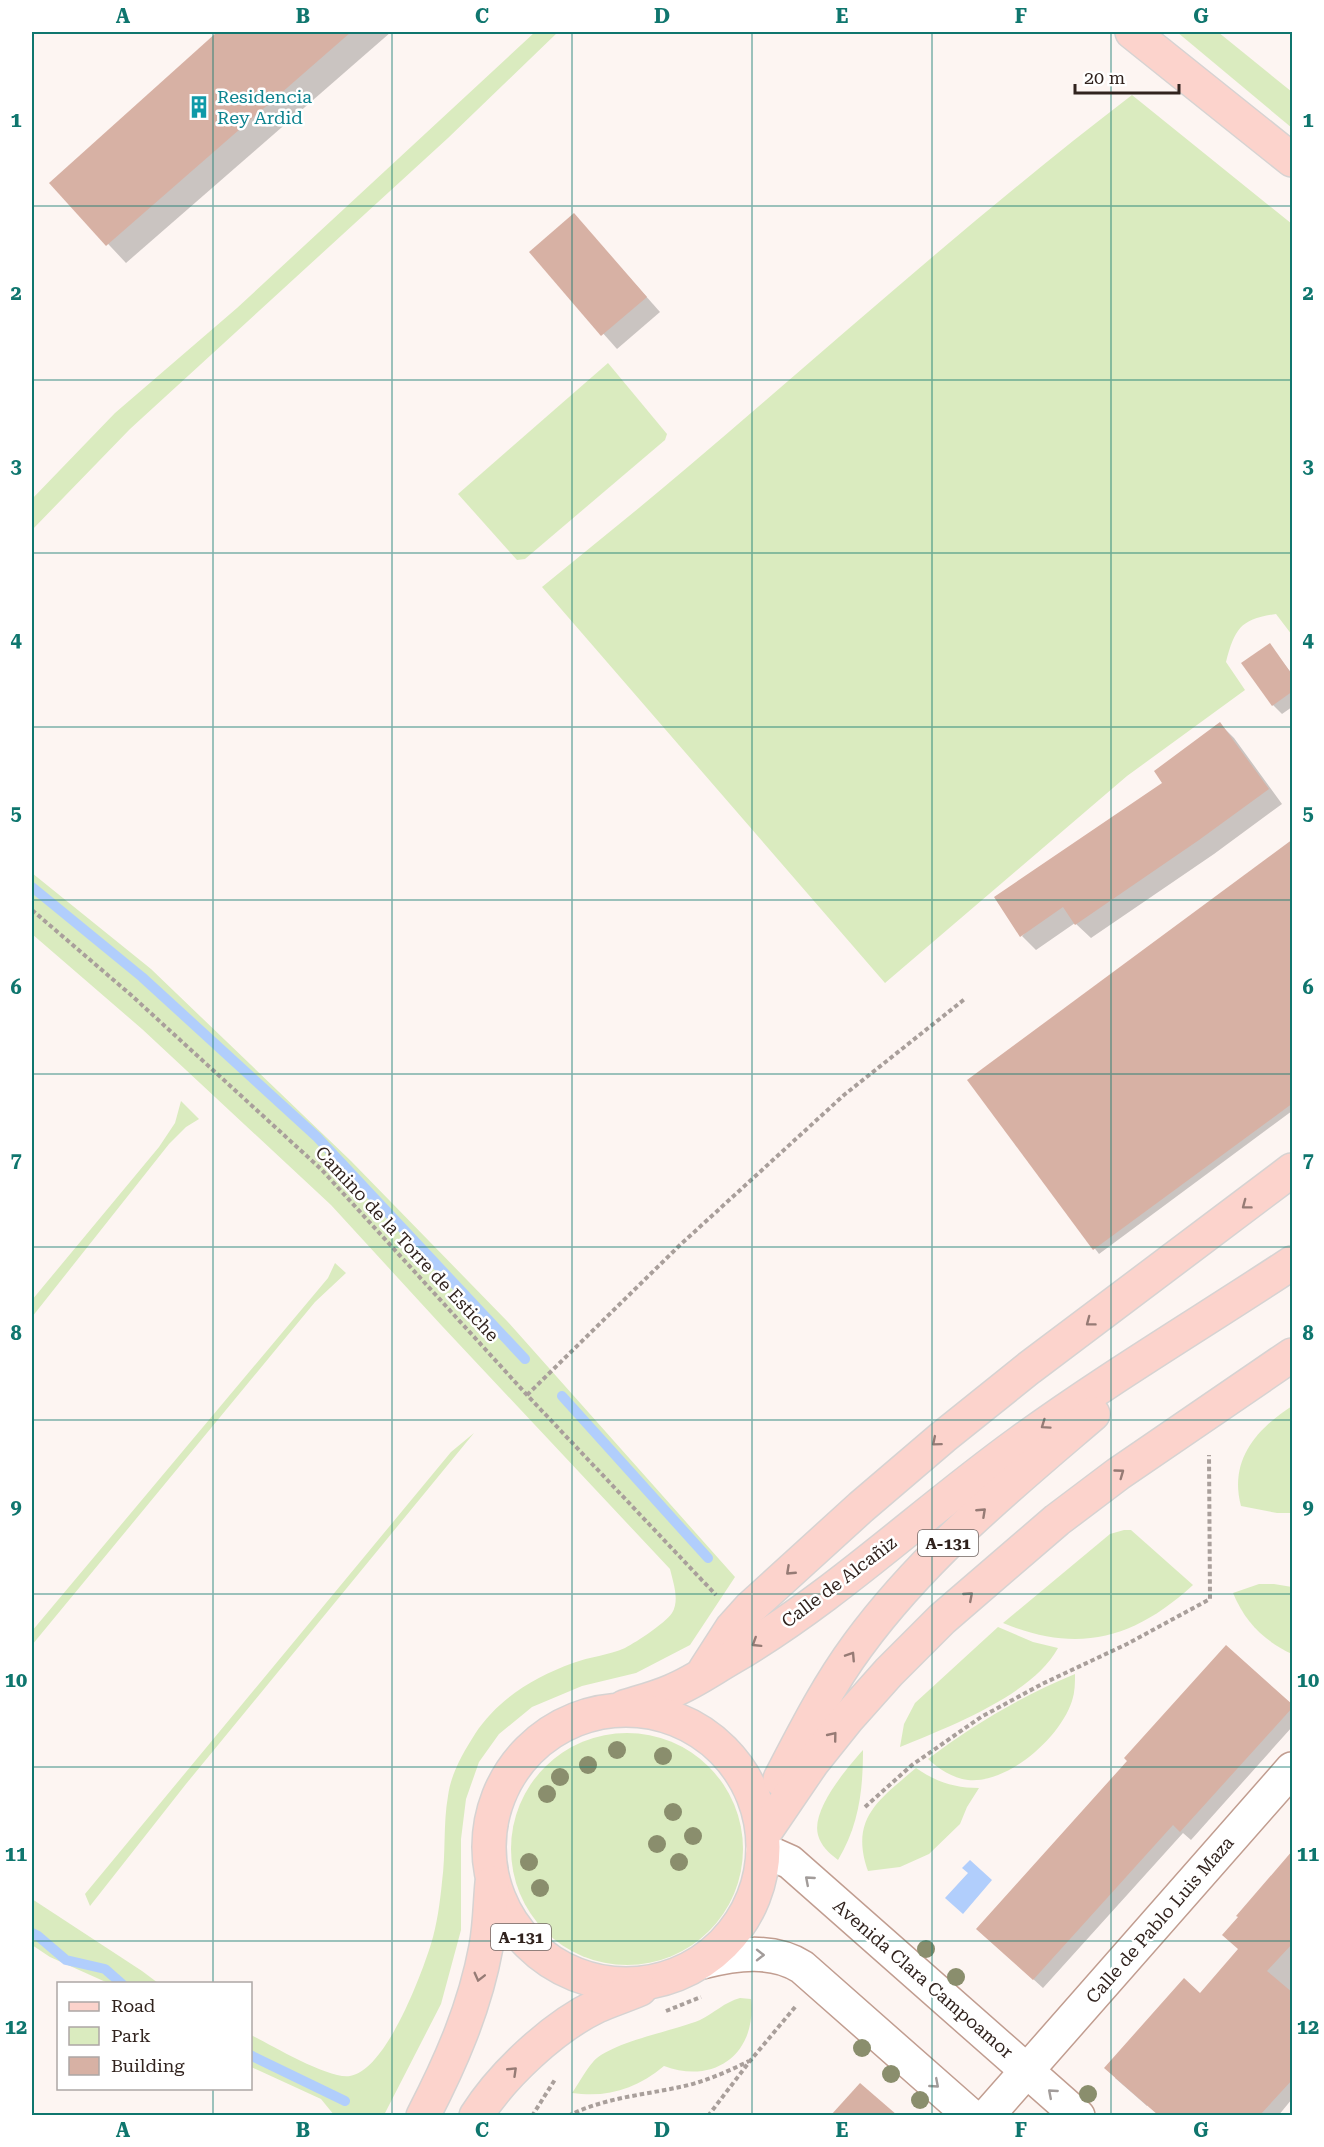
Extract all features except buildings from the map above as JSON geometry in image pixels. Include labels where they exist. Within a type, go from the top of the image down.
[{"type":"main road","points":[[1132,32],[1287,157]]},
{"type":"main road","points":[[703,1674],[716,1651],[739,1620],[810,1552],[943,1437],[1039,1361],[1293,1170]]},
{"type":"main road","name":"Calle de Alcañiz","points":[[612,1711],[672,1691],[755,1644],[806,1610],[1018,1443],[1104,1384],[1293,1263]]},
{"type":"main road","name":"Calle de Alcañiz","points":[[762,1834],[820,1704],[858,1645],[902,1591],[951,1541],[1024,1473],[1200,1324]]},
{"type":"main road","points":[[762,1834],[812,1762],[848,1718],[889,1672],[942,1619],[1057,1520],[1118,1474],[1293,1355]]},
{"type":"main road","name":"A-131","points":[[423,2115],[454,2052],[478,1982],[486,1945],[492,1878],[488,1845],[493,1812],[506,1782],[525,1755],[550,1733],[580,1718],[612,1711],[645,1711],[677,1720],[707,1736],[731,1758],[749,1785],[762,1834],[759,1882],[747,1914],[727,1940],[705,1977],[672,1977],[640,1984],[607,1984],[574,1975],[546,1959],[521,1937],[503,1909],[492,1878]]},
{"type":"main road","name":"A-131","points":[[476,2115],[506,2078],[533,2051],[563,2027],[596,2007],[672,1977]]},
{"type":"street","name":"Calle de Pablo Luis Maza","points":[[987,2115],[1293,1769]]},
{"type":"street","name":"Avenida Clara Campoamor","points":[[762,1834],[789,1862],[1078,2115]]},
{"type":"street","points":[[705,1977],[729,1956],[767,1954],[792,1960],[972,2115]]},
{"type":"path","name":"Camino de la Torre de Estiche","points":[[32,910],[131,995],[321,1169],[527,1395],[739,1620]]},
{"type":"path","points":[[527,1395],[680,1245],[835,1103],[966,998]]},
{"type":"path","points":[[865,1807],[912,1765],[981,1717],[1032,1689],[1127,1644],[1210,1599],[1209,1455]]},
{"type":"path","points":[[659,2013],[676,2008],[705,1977]]},
{"type":"path","points":[[708,2115],[801,2001]]},
{"type":"path","points":[[568,2115],[615,2100],[704,2081],[750,2061]]},
{"type":"path","points":[[532,2115],[560,2073]]},
{"type":"green space","points":[[535,32],[558,32],[448,138],[130,429],[32,530],[32,499],[115,413],[237,308]]},
{"type":"green space","points":[[1177,32],[1218,32],[1292,92],[1292,128]]},
{"type":"green space","points":[[1132,95],[1292,224],[1292,635],[1276,614],[1255,619],[1241,627],[1233,641],[1226,662],[1245,690],[1127,776],[885,983],[542,587],[671,481],[963,231]]},
{"type":"green space","points":[[608,363],[667,434],[665,440],[525,559],[517,560],[458,494]]},
{"type":"green space","points":[[32,873],[151,969],[351,1161],[507,1321],[735,1577],[690,1645],[636,1673],[582,1686],[532,1707],[499,1734],[479,1762],[466,1799],[461,1839],[461,1930],[441,2004],[384,2115],[334,2115],[321,2099],[252,2067],[252,2036],[315,2067],[341,2076],[350,2076],[363,2070],[376,2057],[400,2020],[431,1944],[440,1897],[446,1807],[458,1763],[471,1741],[484,1721],[495,1710],[531,1682],[573,1663],[625,1648],[663,1622],[672,1613],[675,1602],[670,1569],[331,1205],[142,1029],[32,934]]},
{"type":"green space","points":[[181,1101],[199,1119],[186,1127],[169,1144],[32,1317],[32,1300],[159,1147],[175,1123]]},
{"type":"green space","points":[[335,1263],[346,1273],[315,1302],[32,1645],[32,1631],[328,1278]]},
{"type":"green space","points":[[1292,1406],[1292,1513],[1277,1513],[1241,1506],[1238,1490],[1239,1475],[1248,1448],[1267,1425]]},
{"type":"green space","points":[[474,1433],[186,1784],[90,1906],[85,1894],[451,1452]]},
{"type":"green space","points":[[1131,1530],[1193,1585],[1149,1618],[1127,1629],[1104,1636],[1081,1639],[1056,1638],[1003,1623],[1110,1534]]},
{"type":"green space","points":[[1259,1584],[1292,1587],[1292,1654],[1256,1630],[1243,1613],[1233,1593]]},
{"type":"green space","points":[[998,1627],[1033,1642],[1058,1648],[1046,1665],[1010,1695],[988,1708],[900,1747],[904,1724],[915,1703]]},
{"type":"green space","points":[[1075,1674],[1073,1698],[1066,1715],[1044,1743],[1015,1767],[999,1775],[968,1780],[946,1772],[928,1759],[999,1712]]},
{"type":"green space","points":[[616,1733],[638,1733],[672,1741],[682,1746],[701,1759],[717,1775],[735,1804],[741,1826],[743,1849],[741,1872],[735,1894],[724,1914],[701,1939],[672,1957],[638,1965],[616,1965],[582,1957],[572,1952],[553,1939],[537,1923],[519,1894],[511,1860],[511,1838],[519,1804],[524,1794],[537,1775],[553,1759],[582,1741]]},
{"type":"green space","points":[[863,1750],[858,1807],[851,1834],[838,1860],[821,1843],[817,1825],[832,1790]]},
{"type":"green space","points":[[916,1768],[946,1783],[979,1788],[960,1824],[929,1854],[900,1867],[868,1871],[862,1837],[865,1823],[880,1800]]},
{"type":"green space","points":[[32,1899],[157,1982],[106,1982],[50,1957],[32,1945]]},
{"type":"green space","points":[[740,1998],[751,1999],[751,2018],[747,2035],[739,2049],[715,2068],[682,2071],[664,2066],[643,2081],[621,2090],[598,2094],[572,2093],[593,2062],[601,2055],[627,2043],[700,2020]]},
{"type":"water","points":[[970,1860],[992,1880],[963,1914],[945,1898],[968,1873],[962,1868]]},
{"type":"waterway","points":[[32,887],[142,977],[317,1137],[525,1359]]},
{"type":"waterway","points":[[562,1396],[708,1558]]},
{"type":"waterway","points":[[32,1933],[66,1960],[105,1969],[120,1982]]},
{"type":"waterway","points":[[252,2056],[345,2101]]},
{"type":"place","name":"Residencia Rey Ardid","points":[[199,107]]}]
